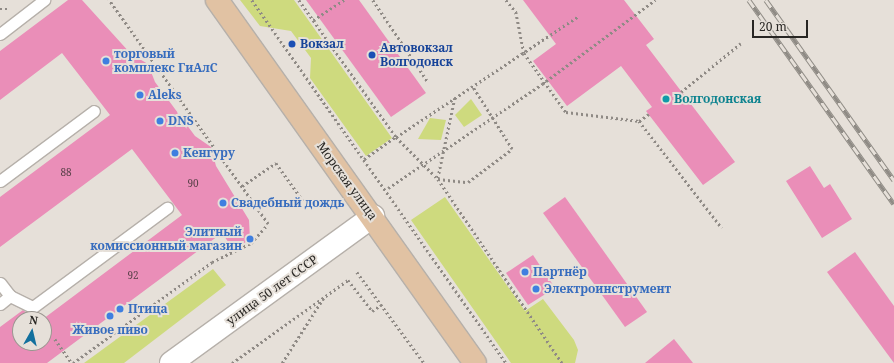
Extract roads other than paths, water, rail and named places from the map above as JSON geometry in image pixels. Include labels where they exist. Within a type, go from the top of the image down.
[{"type":"main road","name":"Морская улица","points":[[217,0],[372,216],[475,363]]},
{"type":"street","name":"улица 50 лет СССР","points":[[171,363],[372,216]]},
{"type":"lane","points":[[0,34],[31,4],[44,0]]},
{"type":"lane","points":[[0,181],[94,111]]},
{"type":"lane","points":[[0,283],[10,296],[33,307],[167,208]]},
{"type":"lane","points":[[0,304],[10,296]]},
{"type":"railway","points":[[749,0],[894,204]]},
{"type":"railway","points":[[766,0],[894,180]]},
{"type":"place","name":"Вокзал","points":[[292,44]]},
{"type":"place","name":"Автовокзал Волгодонск","points":[[372,55]]},
{"type":"place","name":"торговый комплекс ГиАлС","points":[[106,61]]},
{"type":"place","name":"Aleks","points":[[140,95]]},
{"type":"place","name":"Волгодонская","points":[[666,99]]},
{"type":"place","name":"DNS","points":[[160,121]]},
{"type":"place","name":"Кенгуру","points":[[175,153]]},
{"type":"place","name":"Свадебный дождь","points":[[223,203]]},
{"type":"place","name":"Элитный комиссионный магазин","points":[[250,239]]},
{"type":"place","name":"Партнёр","points":[[525,272]]},
{"type":"place","name":"Электроинструмент","points":[[536,289]]},
{"type":"place","name":"Птица","points":[[120,309]]},
{"type":"place","name":"Живое пиво","points":[[110,316]]}]
